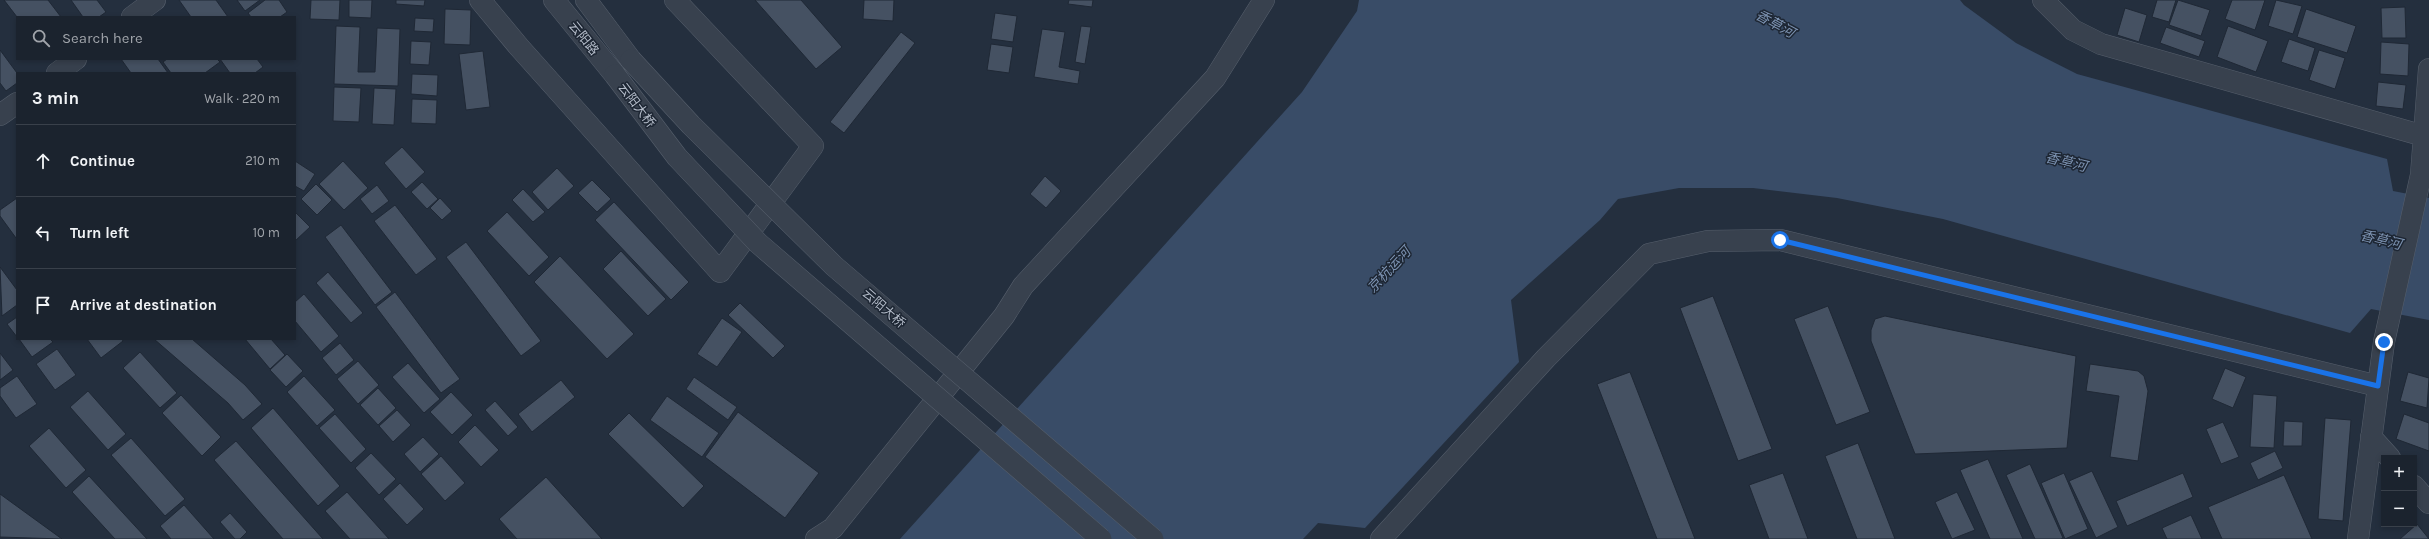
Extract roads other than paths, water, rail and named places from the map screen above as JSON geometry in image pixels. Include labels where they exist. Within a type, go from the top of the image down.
[{"type":"street","points":[[133,16],[155,0]]},
{"type":"street","points":[[480,0],[519,47],[720,272],[813,146],[675,0]]},
{"type":"street","name":"云阳路","points":[[554,0],[615,75]]},
{"type":"street","name":"云阳路","points":[[586,0],[631,60]]},
{"type":"street","points":[[816,539],[833,528],[1004,316],[1023,286],[1215,78],[1264,0]]},
{"type":"street","points":[[2043,0],[2073,30],[2101,44],[2424,136]]},
{"type":"street","points":[[58,72],[75,60]]},
{"type":"street","name":"云阳大桥","points":[[631,60],[691,125],[834,266],[1153,539]]},
{"type":"street","points":[[2358,539],[2384,342],[2424,172],[2424,136],[2429,69]]},
{"type":"street","name":"云阳大桥","points":[[615,75],[677,157],[758,243],[1101,539]]},
{"type":"street","points":[[0,115],[16,104]]},
{"type":"street","points":[[1381,539],[1546,358],[1650,254],[1708,241],[1780,240],[2378,386]]},
{"type":"street","points":[[2371,437],[2387,455]]},
{"type":"street","points":[[2417,489],[2429,503]]},
{"type":"water","points":[[1359,0],[1960,0],[1964,5],[2016,43],[2077,74],[2387,159],[2393,191],[2429,198],[2429,320],[2371,309],[2350,333],[1943,219],[1837,198],[1753,188],[1679,188],[1618,199],[1600,220],[1511,300],[1519,362],[1365,528],[1318,523],[1303,539],[900,539],[1302,92],[1357,11]]},
{"type":"water label","name":"香草河","points":[[1775,24]]},
{"type":"water label","name":"香草河","points":[[2066,162]]},
{"type":"water label","name":"香草河","points":[[2381,240]]},
{"type":"water label","name":"京杭运河","points":[[1389,270]]}]
